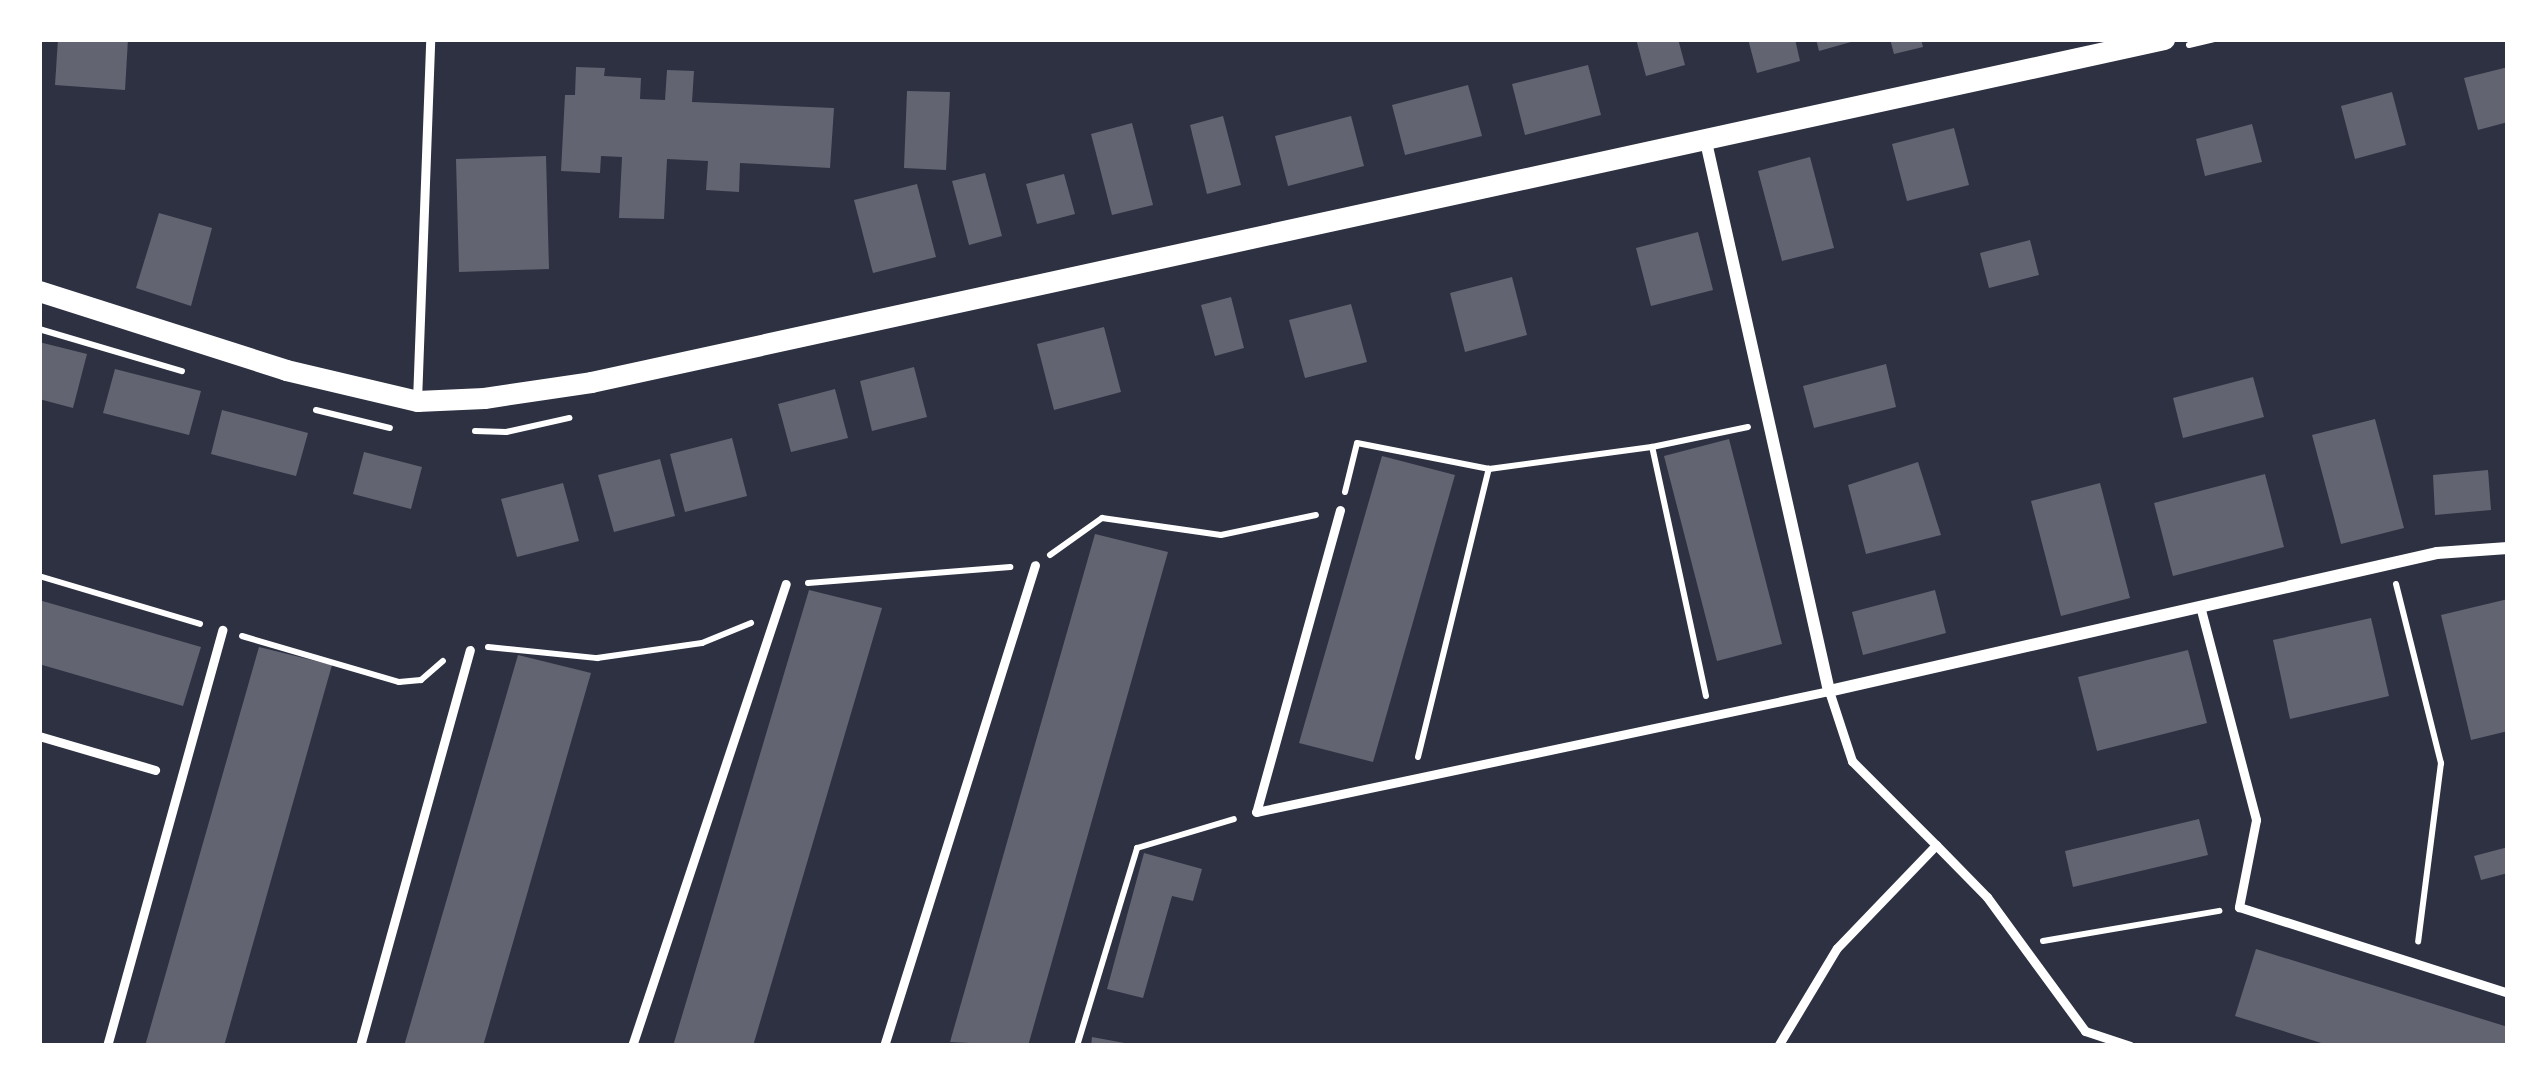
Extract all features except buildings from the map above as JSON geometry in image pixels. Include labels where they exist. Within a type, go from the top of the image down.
[{"type":"street","points":[[39,291],[286,370],[417,401],[484,398],[591,382],[2164,39]]},
{"type":"street","points":[[1706,142],[1829,691],[2437,553],[2508,548]]},
{"type":"lane","points":[[417,401],[430,39]]},
{"type":"lane","points":[[1340,510],[1256,812],[1829,691],[1852,760],[1987,897],[2085,1031],[2130,1046]]},
{"type":"lane","points":[[884,1046],[1035,565]]},
{"type":"lane","points":[[632,1046],[786,584]]},
{"type":"lane","points":[[2200,606],[2256,820],[2239,907],[2508,993]]},
{"type":"lane","points":[[107,1046],[222,631]]},
{"type":"lane","points":[[360,1046],[470,650]]},
{"type":"lane","points":[[39,736],[155,770]]},
{"type":"lane","points":[[1778,1046],[1837,948],[1936,845]]},
{"type":"path","points":[[786,584],[1035,565],[1102,518],[1221,535],[1340,510],[1357,443],[1489,469],[1652,447],[1769,423]]},
{"type":"path","points":[[1652,447],[1710,717]]},
{"type":"path","points":[[1412,781],[1489,469]]},
{"type":"path","points":[[2390,563],[2440,763],[2416,964]]},
{"type":"path","points":[[39,576],[399,682],[421,680],[454,652],[500,645],[597,658],[702,643],[777,613]]},
{"type":"path","points":[[1077,1046],[1137,848],[1256,812]]},
{"type":"path","points":[[2022,944],[2239,907]]}]
